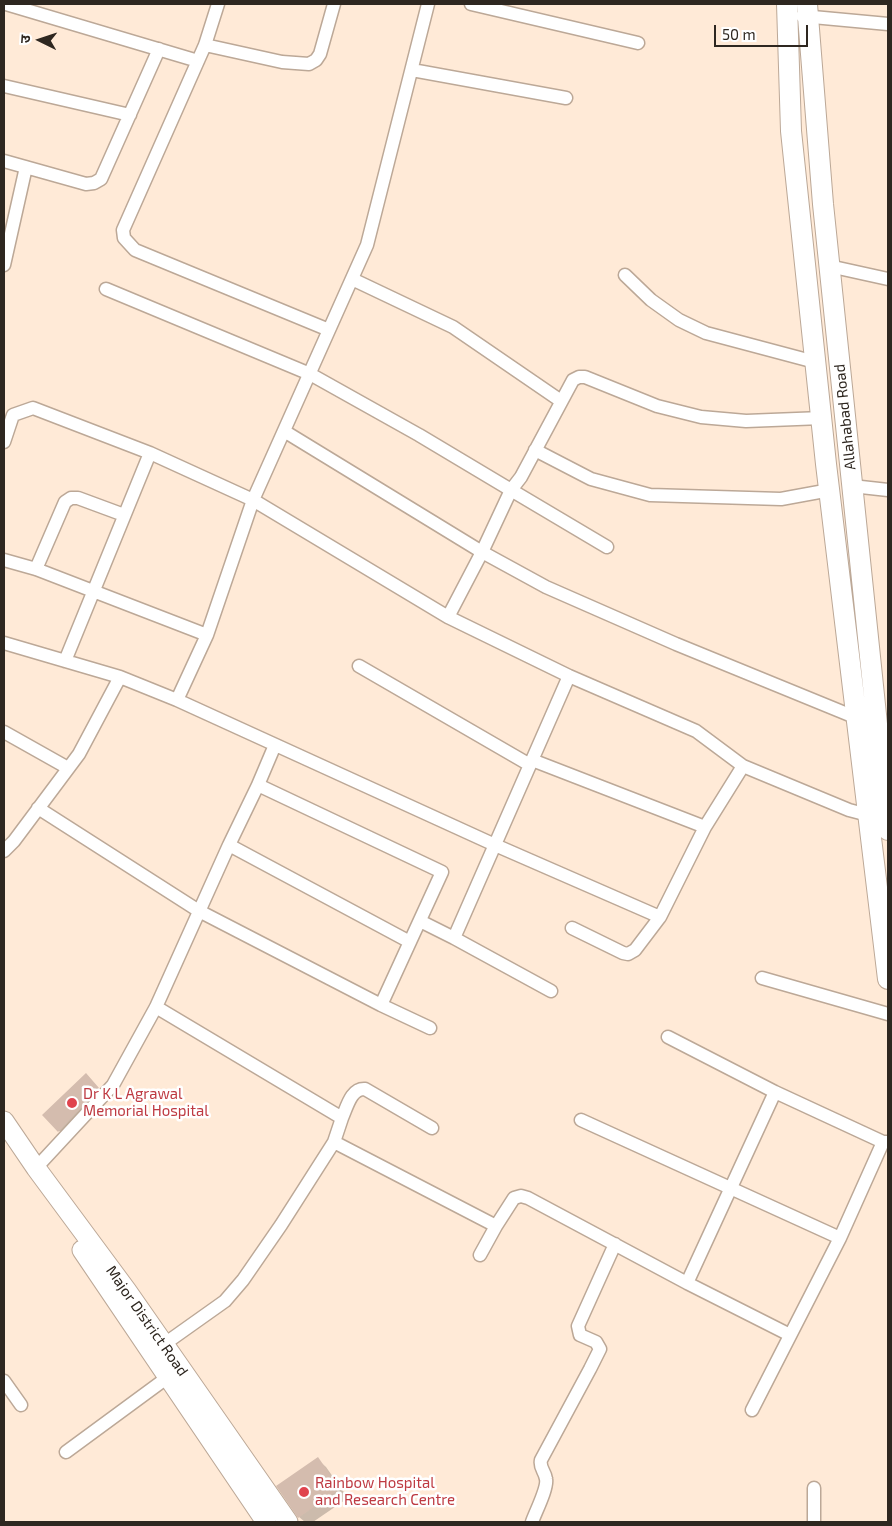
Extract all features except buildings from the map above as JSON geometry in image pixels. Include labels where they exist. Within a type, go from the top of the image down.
[{"type":"main road","points":[[787,9],[791,131],[830,490],[869,714]]},
{"type":"main road","name":"Allahabad Road","points":[[808,10],[829,266],[852,486],[869,714],[881,820],[888,979]]},
{"type":"street","points":[[6,4],[198,61]]},
{"type":"street","points":[[218,4],[205,45],[123,230],[124,238],[134,250],[329,330]]},
{"type":"street","points":[[205,45],[282,62],[309,64],[316,60],[320,54],[334,4]]},
{"type":"street","points":[[177,700],[207,635],[253,500],[367,245],[428,4]]},
{"type":"street","points":[[471,4],[638,43]]},
{"type":"street","points":[[787,9],[808,10],[888,24]]},
{"type":"street","points":[[4,162],[86,184],[94,183],[101,179],[159,49]]},
{"type":"street","points":[[412,70],[566,98]]},
{"type":"street","points":[[4,86],[130,115]]},
{"type":"street","points":[[4,265],[26,168]]},
{"type":"street","points":[[829,266],[888,279]]},
{"type":"street","points":[[625,275],[651,300],[679,320],[706,333],[816,362]]},
{"type":"street","points":[[352,279],[453,327],[561,402]]},
{"type":"street","points":[[106,289],[310,374],[419,435],[607,547]]},
{"type":"street","points":[[448,618],[511,490],[521,477],[573,380],[578,377],[584,377],[657,406],[701,417],[746,421],[822,418]]},
{"type":"street","points":[[4,442],[6,427],[13,415],[33,408],[150,453],[253,500],[448,618],[569,676],[696,731],[743,766],[849,810],[881,820]]},
{"type":"street","points":[[284,431],[482,552],[555,590],[676,644],[869,714]]},
{"type":"street","points":[[535,450],[591,479],[650,495],[781,499],[830,490]]},
{"type":"street","points":[[65,661],[150,453]]},
{"type":"street","points":[[852,486],[888,490]]},
{"type":"street","points":[[36,569],[65,502],[71,498],[78,498],[124,515]]},
{"type":"street","points":[[4,560],[36,569],[207,635]]},
{"type":"street","points":[[4,643],[120,677],[177,700],[495,846],[660,917]]},
{"type":"street","points":[[359,666],[531,762],[705,827]]},
{"type":"street","points":[[454,938],[569,676]]},
{"type":"street","points":[[4,851],[14,842],[79,754],[120,677]]},
{"type":"street","points":[[4,732],[68,768]]},
{"type":"street","points":[[36,1168],[113,1085],[156,1008],[275,745]]},
{"type":"street","points":[[572,928],[623,953],[628,954],[635,950],[660,917],[705,827],[743,766]]},
{"type":"street","points":[[258,785],[442,872],[381,1005]]},
{"type":"street","points":[[38,808],[199,911],[381,1005],[430,1028]]},
{"type":"street","points":[[229,844],[410,942]]},
{"type":"street","points":[[420,921],[550,992]]},
{"type":"street","points":[[762,978],[888,1014]]},
{"type":"street","points":[[156,1008],[342,1118]]},
{"type":"street","points":[[668,1037],[775,1092],[886,1142],[840,1238],[752,1410]]},
{"type":"street","points":[[163,1345],[226,1301],[243,1280],[334,1142],[342,1118],[355,1091],[365,1089],[432,1128]]},
{"type":"street","points":[[687,1283],[775,1092]]},
{"type":"street","points":[[581,1120],[840,1238]]},
{"type":"street","name":"Major District Road","points":[[4,1121],[36,1168],[127,1291],[288,1522]]},
{"type":"street","points":[[4,1134],[266,1522]]},
{"type":"street","points":[[334,1142],[496,1226]]},
{"type":"street","points":[[480,1255],[514,1198],[521,1196],[790,1335]]},
{"type":"street","points":[[532,1522],[546,1486],[546,1479],[540,1466],[541,1460],[600,1348],[596,1342],[580,1335],[578,1326],[615,1244]]},
{"type":"street","points":[[66,1452],[168,1377]]},
{"type":"street","points":[[4,1381],[21,1405]]},
{"type":"street","points":[[814,1488],[814,1522]]},
{"type":"place","name":"Dr K L Agrawal Memorial Hospital","points":[[72,1103]]},
{"type":"place","name":"Rainbow Hospital and Research Centre","points":[[304,1492]]}]
